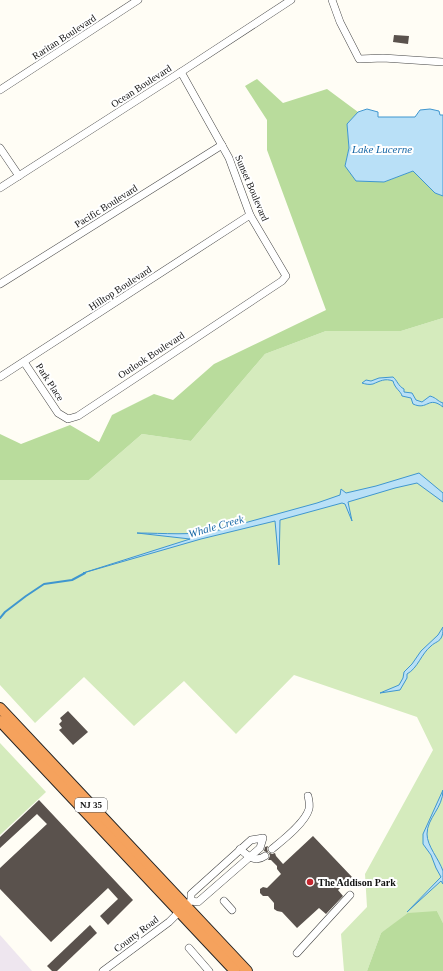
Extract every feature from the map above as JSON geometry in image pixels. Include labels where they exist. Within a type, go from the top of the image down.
[{"type":"highway","name":"NJ 35","points":[[0,708],[247,971]]},
{"type":"highway","name":"NJ 35","points":[[0,721],[185,906],[235,971]]},
{"type":"street","name":"Raritan Boulevard","points":[[0,90],[138,0]]},
{"type":"street","name":"Ocean Boulevard","points":[[0,188],[292,0]]},
{"type":"street","points":[[332,0],[340,22],[359,59],[407,59],[443,62]]},
{"type":"street","name":"Sunset Boulevard","points":[[181,72],[229,158],[250,216],[286,276],[282,282],[254,300]]},
{"type":"street","name":"Pacific Boulevard","points":[[0,284],[222,145]]},
{"type":"street","points":[[0,148],[19,176]]},
{"type":"street","name":"Hilltop Boulevard","points":[[0,377],[250,216]]},
{"type":"street","name":"Outlook Boulevard","points":[[58,414],[68,419],[78,416],[254,300]]},
{"type":"street","name":"Park Place","points":[[24,362],[58,414]]},
{"type":"street","points":[[272,849],[300,823],[307,814],[310,804],[308,796]]},
{"type":"street","points":[[263,838],[260,848],[198,902],[185,906],[191,894],[240,849],[251,840],[263,838]]},
{"type":"street","points":[[240,849],[249,857],[257,859],[265,856]]},
{"type":"street","points":[[297,953],[350,895]]},
{"type":"street","points":[[224,901],[232,910]]},
{"type":"street","name":"County Road","points":[[103,971],[169,922],[185,906]]},
{"type":"street","points":[[188,948],[209,971]]},
{"type":"shaded area","points":[[0,935],[32,971],[0,971]]},
{"type":"green space","points":[[257,79],[283,103],[327,89],[358,112],[347,124],[349,148],[345,166],[384,182],[413,171],[435,193],[443,196],[443,318],[401,331],[326,331],[265,354],[191,441],[142,434],[89,480],[0,480],[0,434],[21,444],[70,425],[99,442],[112,415],[154,394],[173,400],[214,364],[326,310],[267,150],[267,120],[245,86]]},
{"type":"green space","points":[[443,318],[443,923],[437,911],[381,933],[367,971],[344,971],[341,934],[367,907],[365,874],[433,750],[417,717],[294,675],[236,734],[184,681],[134,726],[84,677],[35,723],[0,685],[0,480],[89,480],[142,434],[191,441],[265,354],[326,331],[401,331]]},
{"type":"green space","points":[[0,743],[46,792],[0,835]]},
{"type":"green space","points":[[437,911],[443,923],[443,971],[367,971],[381,933],[408,913]]},
{"type":"water","name":"Lake Lucerne","points":[[367,109],[378,112],[378,117],[415,117],[420,110],[430,109],[439,111],[440,115],[443,115],[443,196],[435,193],[413,171],[384,182],[356,181],[345,166],[349,148],[347,124],[358,112]]},
{"type":"water","points":[[393,377],[404,389],[404,392],[412,393],[416,400],[422,402],[430,396],[443,403],[443,407],[434,402],[422,406],[413,404],[411,398],[402,396],[393,381],[390,380],[383,380],[372,384],[362,383],[366,380],[371,381],[379,378]]},
{"type":"water","name":"Whale Creek","points":[[419,473],[443,493],[443,502],[417,483],[348,502],[352,521],[345,504],[342,503],[280,520],[279,565],[275,521],[201,539],[83,573],[190,539],[137,533],[188,534],[219,530],[317,503],[340,495],[341,489],[346,493]]},
{"type":"water","points":[[443,627],[443,634],[439,641],[428,649],[414,668],[407,674],[407,678],[400,690],[380,693],[399,685],[403,678],[404,672],[421,651],[438,635]]},
{"type":"water","points":[[443,790],[440,802],[430,823],[427,834],[431,848],[443,871],[443,884],[441,881],[407,912],[441,877],[431,855],[423,844],[423,834]]},
{"type":"building","points":[[394,35],[409,36],[408,44],[393,42]]},
{"type":"building","points":[[68,711],[88,732],[73,745],[59,730],[62,728],[59,724],[62,721],[60,718]]},
{"type":"building","points":[[39,800],[133,900],[108,925],[100,916],[118,899],[108,888],[51,942],[0,889],[0,868],[47,824],[37,814],[0,848],[0,837]]},
{"type":"building","name":"The Addison Park","points":[[313,836],[352,877],[338,890],[343,896],[326,914],[319,908],[297,928],[282,912],[274,909],[274,903],[268,896],[263,896],[260,893],[260,889],[263,887],[267,888],[281,874],[277,869],[277,866],[271,860],[268,860],[270,856],[269,853],[264,851],[265,847],[268,846],[268,852],[272,854],[275,853],[283,864]]},
{"type":"building","points":[[90,925],[97,933],[57,971],[52,971],[47,966]]},
{"type":"waterway","name":"Whale Creek","points":[[0,618],[5,612],[44,584],[72,580],[85,573]]},
{"type":"place","name":"The Addison Park","points":[[310,882]]}]
